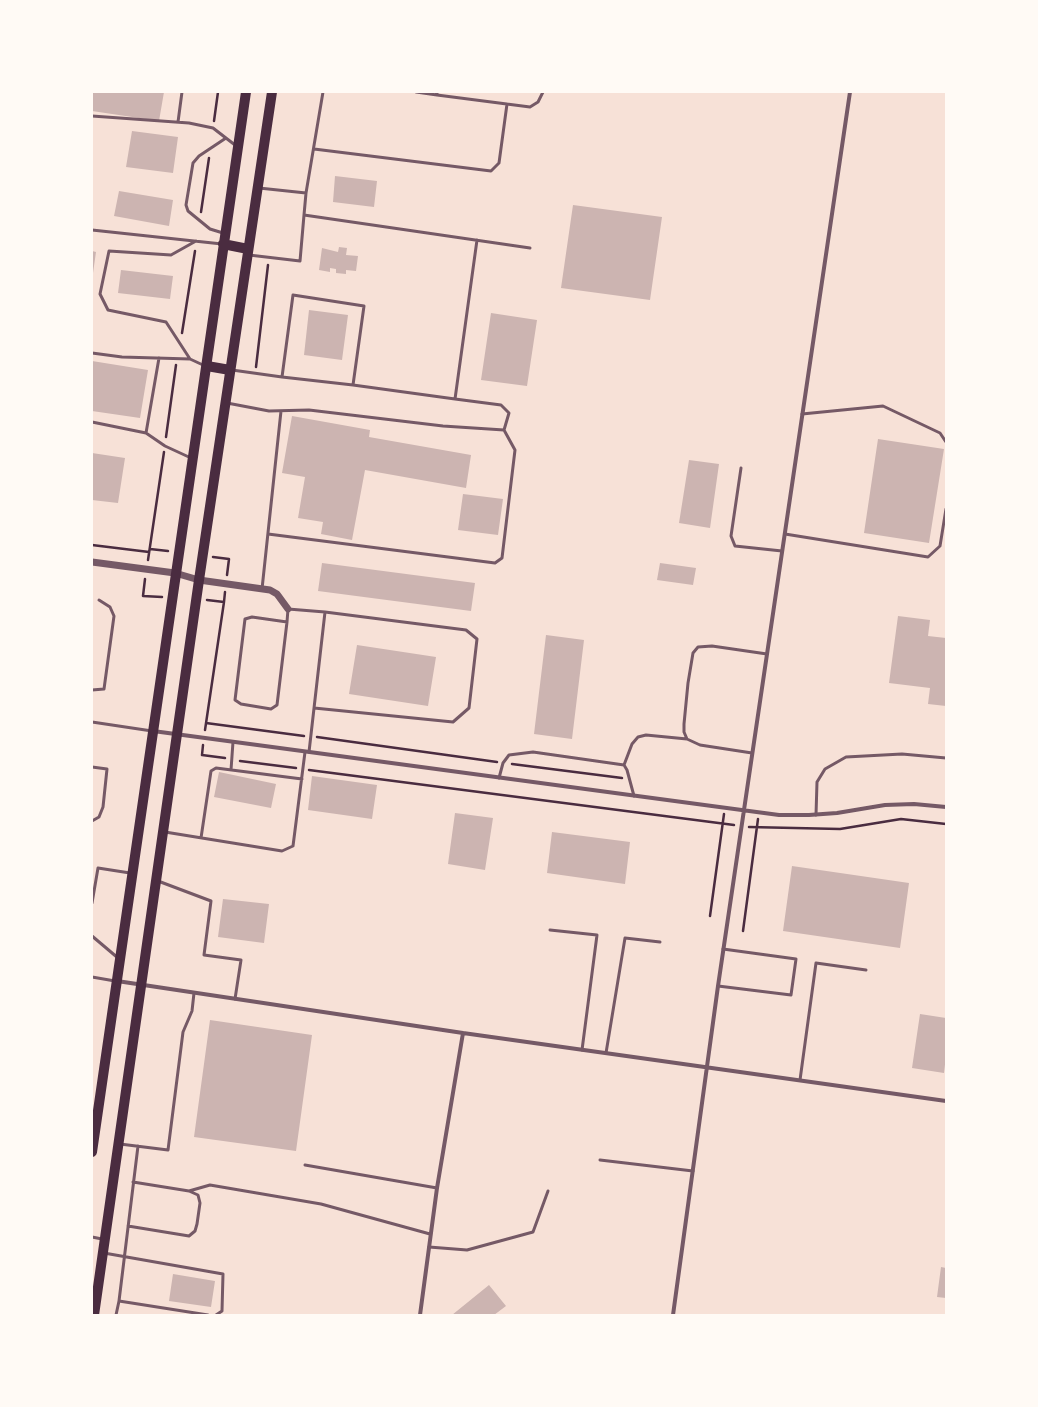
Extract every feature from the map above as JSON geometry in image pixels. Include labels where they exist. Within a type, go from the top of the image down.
[{"type":"main road","points":[[92,1152],[246,92]]},
{"type":"main road","points":[[94,1315],[199,580],[272,92]]},
{"type":"main road","points":[[223,244],[248,252]]},
{"type":"main road","points":[[207,366],[230,370]]},
{"type":"street","points":[[673,1315],[723,949],[850,92]]},
{"type":"street","points":[[92,562],[176,573],[199,580],[270,590],[277,594],[288,609]]},
{"type":"street","points":[[153,731],[779,815],[816,815],[885,805],[914,804],[946,807]]},
{"type":"street","points":[[117,981],[463,1033],[946,1101]]},
{"type":"street","points":[[420,1315],[437,1188],[463,1033]]},
{"type":"lane","points":[[178,122],[182,92]]},
{"type":"lane","points":[[248,252],[300,261],[306,193],[323,92]]},
{"type":"lane","points":[[416,92],[437,93],[530,107],[538,102],[543,92]]},
{"type":"lane","points":[[314,149],[491,171],[499,163],[508,104]]},
{"type":"lane","points":[[92,116],[178,122],[213,128],[238,147]]},
{"type":"lane","points":[[225,233],[210,229],[188,211],[186,205],[193,162],[210,148],[226,138]]},
{"type":"lane","points":[[258,188],[306,193]]},
{"type":"lane","points":[[304,214],[530,248]]},
{"type":"lane","points":[[92,230],[223,244]]},
{"type":"lane","points":[[455,399],[476,240]]},
{"type":"lane","points":[[190,359],[166,322],[108,310],[100,294],[109,251],[171,255],[196,241]]},
{"type":"lane","points":[[282,377],[293,295],[364,306],[353,385]]},
{"type":"lane","points":[[92,353],[122,357],[190,359],[207,366]]},
{"type":"lane","points":[[146,433],[159,358]]},
{"type":"lane","points":[[230,370],[501,405],[509,413],[504,430],[515,450],[502,558],[495,563],[268,534]]},
{"type":"lane","points":[[225,402],[269,411],[309,410],[443,426],[504,430]]},
{"type":"lane","points":[[802,414],[883,406],[940,433],[946,442]]},
{"type":"lane","points":[[262,589],[281,411]]},
{"type":"lane","points":[[92,422],[146,433],[164,446],[193,459]]},
{"type":"lane","points":[[741,468],[732,536],[735,546],[782,551]]},
{"type":"lane","points":[[785,534],[928,557],[940,546],[946,509]]},
{"type":"lane","points":[[92,690],[104,689],[114,616],[110,607],[99,600]]},
{"type":"lane","points":[[287,622],[252,617],[245,619],[235,700],[241,704],[272,709],[277,705],[287,622],[288,609],[325,612],[466,630],[477,639],[470,708],[453,722],[314,708]]},
{"type":"lane","points":[[164,832],[282,851],[293,846],[303,769],[310,737],[314,708],[325,612]]},
{"type":"lane","points":[[687,739],[684,732],[684,724],[692,653],[698,647],[712,646],[767,654]]},
{"type":"lane","points":[[92,722],[153,731]]},
{"type":"lane","points":[[624,765],[632,744],[638,737],[646,735],[687,739],[700,745],[752,753]]},
{"type":"lane","points":[[230,770],[233,742]]},
{"type":"lane","points":[[499,778],[503,763],[509,755],[533,752],[624,765],[628,770],[634,796]]},
{"type":"lane","points":[[816,815],[817,782],[825,769],[846,757],[902,754],[946,758]]},
{"type":"lane","points":[[92,767],[107,769],[103,807],[99,817],[92,821]]},
{"type":"lane","points":[[201,838],[210,771],[216,768],[302,779]]},
{"type":"lane","points":[[92,867],[132,873]]},
{"type":"lane","points":[[92,902],[98,868]]},
{"type":"lane","points":[[156,880],[211,901],[204,955],[241,960],[234,999]]},
{"type":"lane","points":[[550,930],[596,935],[582,1050]]},
{"type":"lane","points":[[92,936],[120,959]]},
{"type":"lane","points":[[606,1053],[625,938],[660,942]]},
{"type":"lane","points":[[718,986],[791,996],[796,960],[723,949]]},
{"type":"lane","points":[[800,1080],[816,963],[866,970]]},
{"type":"lane","points":[[92,977],[117,981]]},
{"type":"lane","points":[[118,1143],[168,1150],[183,1032],[192,1011],[194,993]]},
{"type":"lane","points":[[116,1315],[138,1146]]},
{"type":"lane","points":[[600,1160],[693,1171]]},
{"type":"lane","points":[[305,1165],[437,1188]]},
{"type":"lane","points":[[128,1226],[188,1236],[195,1231],[200,1203],[198,1195],[190,1191],[133,1182]]},
{"type":"lane","points":[[190,1191],[210,1185],[321,1204],[430,1234]]},
{"type":"lane","points":[[429,1247],[467,1250],[534,1232],[548,1191]]},
{"type":"lane","points":[[92,1237],[104,1239]]},
{"type":"lane","points":[[102,1253],[223,1274],[222,1311],[216,1315]]},
{"type":"lane","points":[[119,1301],[208,1315]]},
{"type":"path","points":[[213,128],[218,92]]},
{"type":"path","points":[[199,220],[210,148]]},
{"type":"path","points":[[180,343],[196,241]]},
{"type":"path","points":[[256,367],[269,262]]},
{"type":"path","points":[[172,598],[142,596],[177,358]]},
{"type":"path","points":[[92,545],[149,552]]},
{"type":"path","points":[[197,600],[224,602],[202,755],[723,822],[741,827],[840,830],[901,819],[946,824]]},
{"type":"path","points":[[206,723],[630,779]]},
{"type":"path","points":[[710,916],[725,808]]},
{"type":"path","points":[[743,930],[759,812]]},
{"type":"building","points":[[92,92],[164,92],[159,121],[92,111]]},
{"type":"building","points":[[132,131],[178,137],[173,173],[126,167]]},
{"type":"building","points":[[335,176],[377,181],[374,207],[333,202]]},
{"type":"building","points":[[119,191],[173,200],[169,226],[114,216]]},
{"type":"building","points":[[573,205],[662,217],[650,300],[561,288]]},
{"type":"building","points":[[339,247],[347,248],[346,255],[358,256],[356,271],[346,270],[346,274],[336,273],[336,269],[330,268],[330,272],[319,270],[322,248],[338,252]]},
{"type":"building","points":[[92,251],[96,252],[93,273],[92,273]]},
{"type":"building","points":[[121,270],[173,276],[170,299],[118,293]]},
{"type":"building","points":[[309,310],[348,315],[342,360],[304,355]]},
{"type":"building","points":[[491,313],[537,320],[527,386],[481,380]]},
{"type":"building","points":[[92,361],[148,370],[140,418],[92,411]]},
{"type":"building","points":[[292,416],[370,430],[369,437],[471,455],[466,488],[365,470],[352,540],[321,534],[323,522],[298,518],[305,477],[282,473]]},
{"type":"building","points":[[878,439],[944,449],[929,543],[864,533]]},
{"type":"building","points":[[92,453],[125,458],[118,503],[92,500]]},
{"type":"building","points":[[689,460],[719,464],[710,528],[679,523]]},
{"type":"building","points":[[463,494],[503,499],[498,535],[458,530]]},
{"type":"building","points":[[322,563],[475,583],[471,611],[318,591]]},
{"type":"building","points":[[660,563],[696,568],[693,585],[657,580]]},
{"type":"building","points":[[898,616],[930,620],[928,636],[946,638],[946,706],[928,704],[930,688],[889,683]]},
{"type":"building","points":[[546,635],[584,640],[572,739],[534,734]]},
{"type":"building","points":[[357,645],[436,657],[428,706],[349,694]]},
{"type":"building","points":[[219,772],[276,784],[271,808],[214,797]]},
{"type":"building","points":[[312,776],[377,785],[372,819],[308,810]]},
{"type":"building","points":[[455,813],[493,818],[485,870],[448,864]]},
{"type":"building","points":[[552,832],[630,842],[625,884],[547,873]]},
{"type":"building","points":[[792,866],[909,883],[900,948],[783,931]]},
{"type":"building","points":[[223,899],[269,904],[264,943],[218,937]]},
{"type":"building","points":[[920,1014],[946,1018],[946,1056],[944,1073],[912,1068]]},
{"type":"building","points":[[210,1020],[312,1035],[296,1151],[194,1137]]},
{"type":"building","points":[[941,1267],[946,1268],[946,1298],[937,1297]]},
{"type":"building","points":[[173,1274],[215,1281],[211,1307],[169,1301]]},
{"type":"building","points":[[489,1285],[506,1306],[494,1315],[452,1315]]}]
